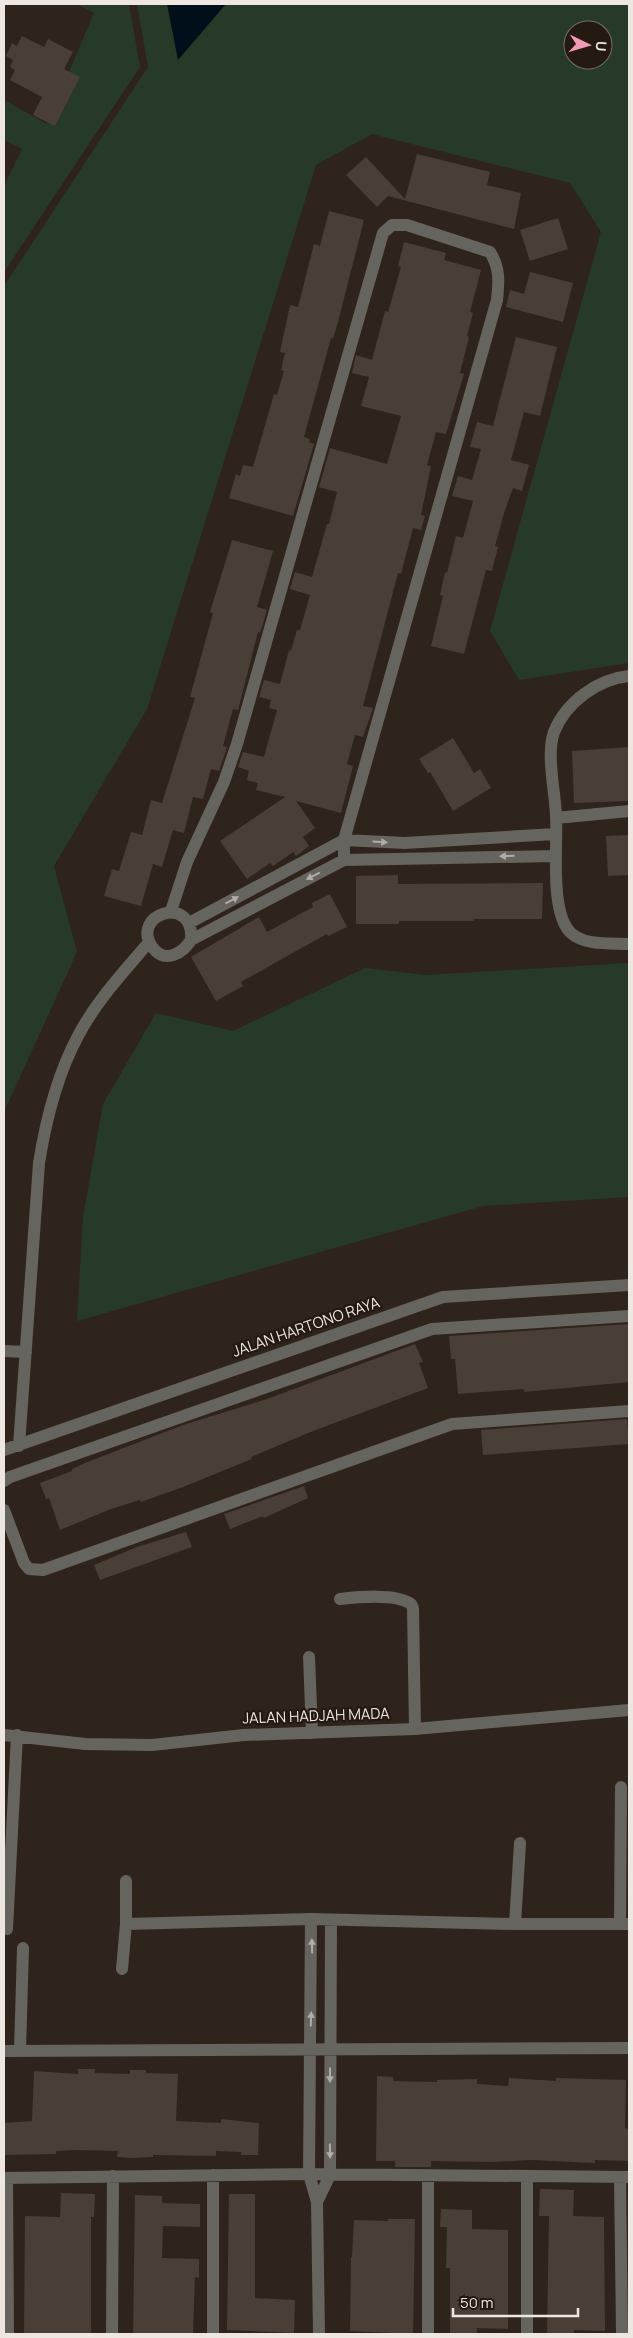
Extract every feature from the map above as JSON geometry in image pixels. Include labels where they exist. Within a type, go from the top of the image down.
[{"type":"street","points":[[171,912],[188,862],[224,782],[237,744],[383,233],[392,225],[407,225],[490,252],[498,264],[500,278],[498,292],[344,840],[344,860]]},
{"type":"street","points":[[629,676],[609,679],[588,691],[576,701],[555,730],[551,741],[556,818],[556,883],[565,926],[573,934],[585,941],[629,944]]},
{"type":"street","points":[[556,818],[629,811]]},
{"type":"street","points":[[189,923],[344,840],[405,844],[556,834]]},
{"type":"street","points":[[191,940],[189,923],[182,915],[171,912],[160,914],[152,921],[148,931],[149,942],[156,951],[165,956],[176,955],[185,949],[191,940],[344,860],[555,856]]},
{"type":"street","points":[[19,1446],[39,1163],[45,1126],[68,1055],[78,1034],[99,1003],[149,942]]},
{"type":"street","name":"JALAN HARTONO RAYA","points":[[4,1450],[443,1298],[629,1285]]},
{"type":"street","points":[[4,1481],[10,1477],[432,1329],[629,1316]]},
{"type":"street","points":[[4,1351],[26,1352]]},
{"type":"street","points":[[4,1510],[24,1563],[29,1569],[43,1570],[452,1424],[629,1412]]},
{"type":"street","points":[[340,1599],[366,1596],[403,1600],[411,1604],[413,1608],[416,1729]]},
{"type":"street","points":[[309,1657],[312,1733]]},
{"type":"street","name":"JALAN HADJAH MADA","points":[[4,1735],[85,1744],[152,1745],[244,1735],[416,1729],[629,1710]]},
{"type":"street","points":[[7,1929],[6,1881],[17,1736]]},
{"type":"street","points":[[126,1924],[312,1919],[515,1924],[625,1923],[622,1787]]},
{"type":"street","points":[[515,1924],[520,1843]]},
{"type":"street","points":[[122,1969],[126,1924],[126,1880]]},
{"type":"street","points":[[312,1919],[309,2174],[317,2202],[319,2334]]},
{"type":"street","points":[[317,2202],[330,2175],[331,1920]]},
{"type":"street","points":[[20,2051],[23,1948]]},
{"type":"street","points":[[4,2051],[629,2048]]},
{"type":"street","points":[[8,2334],[5,2178],[309,2174],[625,2177],[622,2334]]},
{"type":"street","points":[[112,2334],[113,2176]]},
{"type":"street","points":[[213,2176],[213,2334]]},
{"type":"street","points":[[428,2176],[428,2334]]},
{"type":"street","points":[[527,2177],[527,2334]]},
{"type":"green space","points":[[77,4],[129,4],[140,67],[4,272],[4,186],[22,149],[4,140],[4,100],[47,124],[94,13]]},
{"type":"green space","points":[[137,4],[629,4],[629,663],[519,680],[490,631],[601,232],[570,183],[372,134],[316,165],[147,709],[54,866],[77,952],[4,1112],[4,286],[148,67]]},
{"type":"green space","points":[[629,963],[629,1197],[483,1206],[77,1321],[83,1217],[103,1104],[156,1013],[233,1031],[365,968],[426,975]]},
{"type":"shaded area","points":[[167,4],[226,4],[178,60]]},
{"type":"building","points":[[22,36],[44,47],[48,39],[73,52],[64,69],[80,77],[55,126],[33,115],[42,97],[10,80],[15,70],[10,67],[13,60],[6,56],[12,43],[17,46]]},
{"type":"building","points":[[417,154],[490,172],[487,185],[521,193],[514,229],[388,196],[377,207],[346,175],[366,157],[405,199]]},
{"type":"building","points":[[329,211],[364,220],[339,318],[333,339],[331,338],[304,437],[310,439],[309,442],[314,444],[293,516],[229,498],[236,474],[240,476],[243,465],[253,467],[274,394],[277,395],[284,371],[281,370],[285,353],[280,352],[290,305],[298,307],[314,244],[320,246]]},
{"type":"building","points":[[558,218],[568,249],[530,261],[520,230]]},
{"type":"building","points":[[404,242],[446,253],[444,260],[481,270],[470,312],[473,313],[460,373],[464,374],[446,434],[436,432],[427,465],[431,466],[421,515],[425,516],[421,530],[413,528],[401,574],[398,573],[363,706],[373,708],[363,737],[355,735],[347,764],[353,766],[341,813],[296,801],[315,828],[303,837],[309,846],[296,856],[293,852],[273,866],[270,863],[247,879],[220,841],[285,797],[256,790],[258,783],[247,780],[249,771],[238,767],[243,752],[264,757],[277,710],[269,708],[271,700],[259,697],[264,680],[280,684],[289,650],[291,651],[297,630],[300,630],[310,595],[290,589],[295,572],[312,577],[327,524],[329,524],[337,492],[319,487],[330,448],[387,464],[401,416],[361,406],[369,377],[352,373],[356,355],[372,360],[385,311],[388,312],[401,267],[398,266]]},
{"type":"building","points":[[530,272],[573,283],[563,322],[506,307],[510,290],[524,294]]},
{"type":"building","points":[[516,337],[557,347],[540,416],[524,412],[511,460],[529,465],[522,491],[513,488],[505,510],[495,546],[498,547],[492,571],[486,570],[464,654],[431,646],[443,596],[440,595],[445,572],[447,573],[456,536],[463,538],[473,501],[452,496],[458,476],[472,480],[481,449],[470,447],[477,422],[493,426]]},
{"type":"building","points":[[232,540],[273,551],[257,607],[267,610],[260,633],[258,632],[238,710],[233,709],[223,746],[227,747],[219,771],[211,769],[203,799],[193,797],[184,833],[173,830],[162,867],[153,864],[141,906],[104,896],[112,869],[119,871],[131,832],[142,835],[151,800],[162,803],[195,698],[190,697],[213,613],[210,612]]},
{"type":"building","points":[[453,738],[474,773],[480,769],[491,788],[453,811],[430,772],[428,773],[419,759]]},
{"type":"building","points":[[629,747],[629,801],[574,803],[572,751]]},
{"type":"building","points":[[628,835],[629,875],[608,876],[606,836]]},
{"type":"building","points":[[398,875],[398,884],[543,883],[542,919],[399,921],[399,924],[356,924],[356,876]]},
{"type":"building","points":[[330,894],[347,927],[328,936],[327,934],[241,982],[243,986],[216,1001],[191,957],[259,917],[267,932],[313,907],[312,903]]},
{"type":"building","points":[[629,1324],[629,1382],[524,1392],[524,1389],[458,1394],[455,1359],[451,1359],[449,1336]]},
{"type":"building","points":[[415,1344],[423,1362],[419,1363],[428,1388],[313,1431],[251,1457],[252,1459],[183,1487],[141,1502],[140,1500],[111,1509],[60,1530],[49,1498],[46,1499],[40,1483],[72,1471],[72,1469],[85,1463],[183,1425],[267,1399]]},
{"type":"building","points":[[627,1419],[629,1444],[483,1455],[481,1430]]},
{"type":"building","points":[[304,1486],[308,1498],[264,1518],[263,1516],[230,1529],[224,1514]]},
{"type":"building","points":[[186,1532],[192,1547],[100,1580],[94,1565],[137,1547]]},
{"type":"building","points":[[78,2069],[95,2069],[95,2073],[130,2074],[130,2070],[146,2070],[146,2073],[178,2074],[176,2121],[221,2123],[221,2119],[259,2123],[258,2155],[241,2155],[241,2152],[216,2151],[216,2156],[153,2155],[153,2157],[133,2158],[117,2157],[118,2151],[75,2150],[56,2151],[56,2154],[4,2155],[4,2123],[32,2121],[34,2071],[78,2074]]},
{"type":"building","points":[[377,2076],[393,2077],[393,2081],[437,2082],[437,2080],[477,2079],[477,2084],[508,2086],[509,2078],[556,2081],[556,2078],[626,2080],[625,2128],[629,2129],[629,2161],[595,2160],[595,2163],[531,2160],[492,2162],[431,2161],[431,2167],[395,2167],[395,2161],[376,2161]]},
{"type":"building","points":[[540,2189],[574,2190],[573,2216],[604,2217],[605,2331],[574,2330],[574,2334],[547,2334],[549,2216],[539,2216]]},
{"type":"building","points":[[61,2193],[95,2194],[94,2217],[91,2217],[91,2334],[24,2334],[25,2216],[60,2217]]},
{"type":"building","points":[[229,2194],[255,2194],[255,2298],[295,2300],[294,2333],[227,2330]]},
{"type":"building","points":[[135,2195],[162,2196],[162,2203],[200,2204],[200,2227],[163,2226],[162,2258],[199,2259],[199,2278],[195,2277],[193,2334],[133,2334]]},
{"type":"building","points":[[441,2209],[472,2210],[472,2229],[508,2230],[508,2329],[477,2328],[477,2334],[450,2334],[450,2268],[446,2268],[447,2227],[440,2227]]},
{"type":"building","points":[[388,2219],[415,2219],[413,2334],[350,2331],[351,2257],[354,2220],[388,2221]]}]
